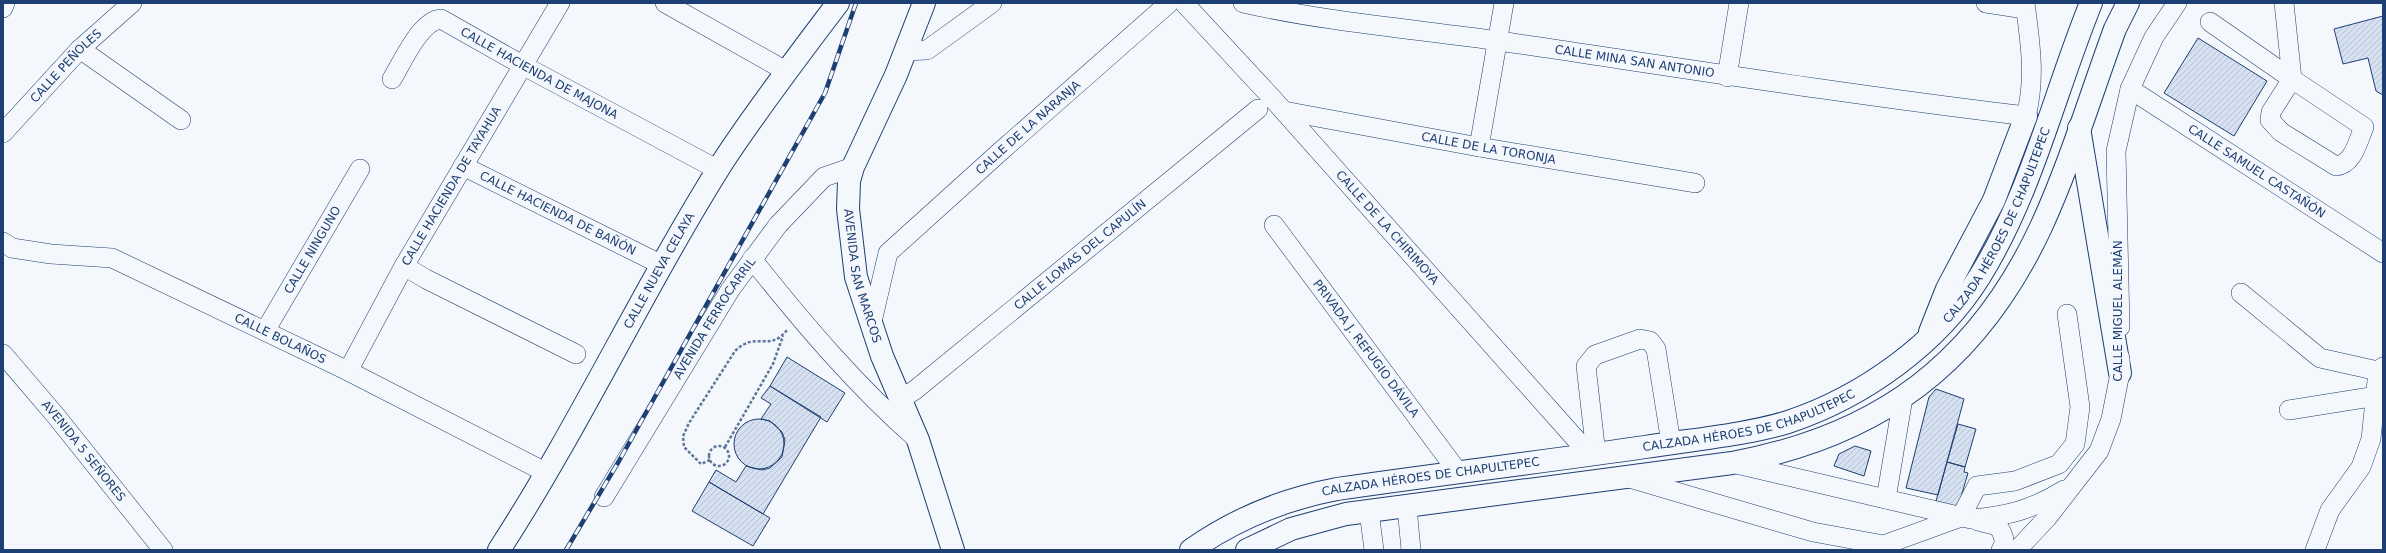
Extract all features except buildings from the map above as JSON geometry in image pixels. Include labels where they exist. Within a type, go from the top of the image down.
[{"type":"main road","name":"CALLE NUEVA CELAYA","points":[[488,550],[542,470],[722,164],[824,3]]},
{"type":"main road","name":"CALLE NUEVA CELAYA","points":[[499,550],[652,260],[709,165],[725,140],[782,69],[838,3]]},
{"type":"main road","name":"AVENIDA SAN MARCOS","points":[[924,3],[905,51],[853,167],[849,181],[848,210],[856,277],[871,326],[918,440],[953,550]]},
{"type":"main road","name":"CALZADA HÉROES DE CHAPULTEPEC","points":[[1191,550],[1209,537],[1250,517],[1304,495],[1671,443],[1786,422],[1822,408],[1881,375],[1927,339],[1964,300],[1999,244],[2025,185],[2091,3]]},
{"type":"main road","name":"CALZADA HÉROES DE CHAPULTEPEC","points":[[1247,550],[1290,529],[1314,522],[1369,511],[1628,478],[1766,457],[1814,442],[1868,419],[1903,398],[1924,384],[1951,359],[2003,297],[2041,226],[2115,29],[2128,3]]},
{"type":"main road","points":[[1927,339],[1947,289],[1994,200],[2026,116]]},
{"type":"main road","points":[[2079,127],[2120,373]]},
{"type":"street","name":"CALLE PEÑOLES","points":[[3,132],[80,49],[132,3]]},
{"type":"street","name":"CALLE HACIENDA DE TAYAHUA","points":[[348,371],[404,266],[560,3]]},
{"type":"street","points":[[665,3],[782,69]]},
{"type":"street","points":[[905,51],[927,50],[992,3]]},
{"type":"street","name":"CALLE DE LA NARANJA","points":[[871,326],[888,253],[1169,3]]},
{"type":"street","name":"CALLE DE LA CHIRIMOYA","points":[[1184,3],[1284,111],[1593,454]]},
{"type":"street","name":"CALLE MINA SAN ANTONIO","points":[[1243,3],[1368,25],[1497,41],[1727,77],[1908,102],[2026,116]]},
{"type":"street","points":[[1478,148],[1504,3]]},
{"type":"street","points":[[1727,77],[1740,3]]},
{"type":"street","points":[[1986,3],[2025,6],[2033,68],[2031,100],[2026,116]]},
{"type":"street","name":"CALLE MIGUEL ALEMÁN","points":[[2006,549],[2047,518],[2099,451],[2111,419],[2120,373],[2116,152],[2130,89],[2154,37],[2177,3]]},
{"type":"street","points":[[2210,22],[2292,79],[2364,127],[2349,160],[2342,166],[2336,166],[2323,159],[2281,132],[2270,120],[2271,112],[2292,79],[2284,3]]},
{"type":"street","name":"CALLE HACIENDA DE MAJONA","points":[[392,79],[424,27],[433,20],[441,19],[524,66],[709,165]]},
{"type":"street","points":[[80,49],[181,120]]},
{"type":"street","name":"CALLE SAMUEL CASTAÑÓN","points":[[2130,89],[2383,253]]},
{"type":"street","name":"CALLE LOMAS DEL CAPULÍN","points":[[902,399],[928,380],[1258,109]]},
{"type":"street","name":"CALLE DE LA TORONJA","points":[[1284,111],[1478,148],[1694,183]]},
{"type":"street","name":"CALLE HACIENDA DE BAÑÓN","points":[[462,166],[652,260]]},
{"type":"street","name":"AVENIDA FERROCARRIL","points":[[604,497],[730,290],[752,259],[778,225],[824,177],[853,167]]},
{"type":"street","name":"CALLE NINGUNO","points":[[265,331],[360,169]]},
{"type":"street","name":"PRIVADA J. REFUGIO DÁVILA","points":[[1274,225],[1458,472]]},
{"type":"street","name":"CALLE BOLAÑOS","points":[[3,242],[12,248],[51,254],[112,258],[348,371],[542,470]]},
{"type":"street","points":[[752,259],[797,317],[887,413],[918,440]]},
{"type":"street","points":[[404,266],[426,279],[576,354]]},
{"type":"street","points":[[2241,294],[2320,358],[2380,370],[2371,439],[2361,467],[2330,510],[2315,550]]},
{"type":"street","points":[[1966,518],[1977,486],[2015,481],[2059,464],[2075,444],[2080,407],[2067,314]]},
{"type":"street","points":[[1593,454],[1586,366],[1595,355],[1640,339],[1650,341],[1656,349],[1671,443]]},
{"type":"street","name":"AVENIDA 5 SEÑORES","points":[[3,354],[56,416],[163,550]]},
{"type":"street","name":"AVENIDA 5 SEÑORES","points":[[3,370],[149,550]]},
{"type":"street","points":[[2289,410],[2376,396]]},
{"type":"street","points":[[1886,500],[1903,398]]},
{"type":"street","points":[[1732,463],[1998,526],[2003,534],[2006,549]]},
{"type":"street","points":[[1628,478],[1813,532],[1884,545],[1966,518],[2006,516],[2044,502],[2066,489],[2082,473]]},
{"type":"street","points":[[1407,507],[1411,550]]},
{"type":"street","points":[[1369,511],[1374,550]]},
{"type":"path","points":[[710,460],[701,464],[684,447],[683,436],[689,423],[724,367],[744,343],[755,340],[773,342],[783,335],[797,317]]},
{"type":"path","points":[[725,447],[773,364],[783,335]]},
{"type":"path","points":[[719,445],[725,447],[730,456],[725,464],[715,465],[710,460],[710,453],[713,448],[719,445]]},
{"type":"railway","points":[[566,550],[619,461],[825,93],[856,3]]}]
